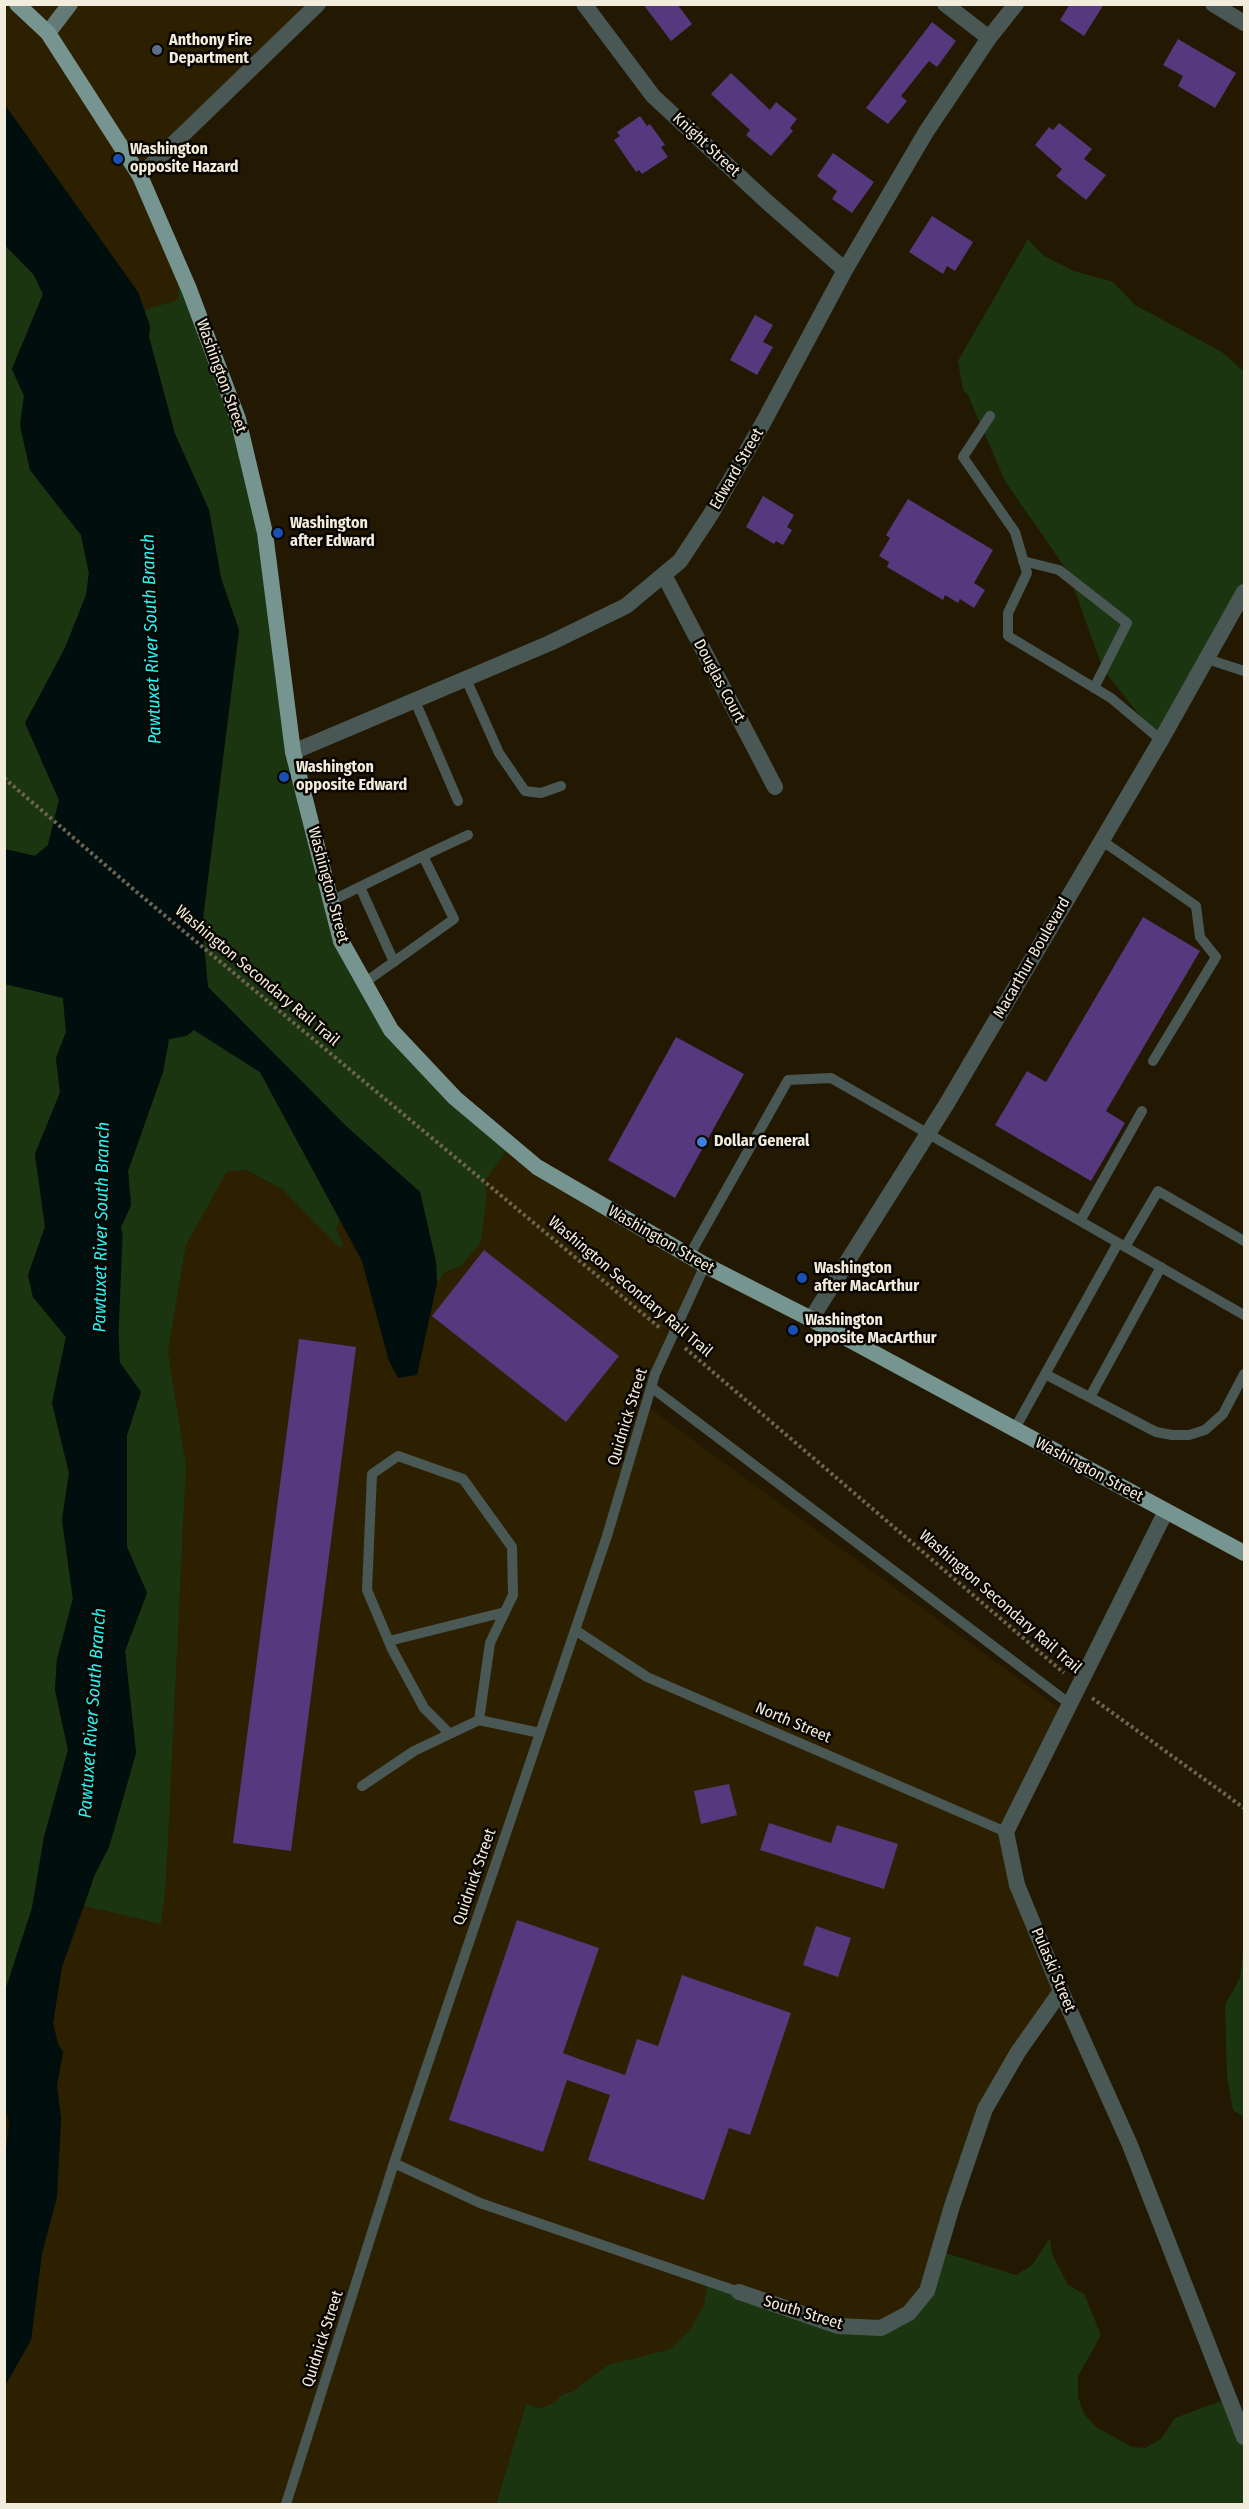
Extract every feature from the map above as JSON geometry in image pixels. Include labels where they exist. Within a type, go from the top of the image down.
[{"type":"main road","name":"Washington Street","points":[[16,4],[48,33],[140,176],[189,289],[238,419],[265,533],[293,752],[341,942],[391,1030],[455,1098],[546,1173],[705,1266],[810,1319],[1245,1553]]},
{"type":"main road","points":[[48,33],[70,4]]},
{"type":"street","points":[[140,176],[318,4]]},
{"type":"street","name":"Knight Street","points":[[584,4],[653,96],[766,201],[845,270]]},
{"type":"street","points":[[945,4],[989,39]]},
{"type":"street","name":"Edward Street","points":[[293,752],[550,643],[626,606],[680,561],[711,514],[845,270],[926,132],[989,39],[1016,4]]},
{"type":"street","points":[[1213,4],[1245,23]]},
{"type":"street","name":"Douglas Court","points":[[664,575],[775,787]]},
{"type":"street","name":"Macarthur Boulevard","points":[[810,1319],[928,1135],[1161,740],[1245,592]]},
{"type":"street","points":[[1006,1832],[1166,1511]]},
{"type":"street","name":"Pulaski Street","points":[[1006,1832],[1017,1885],[1061,1991],[1130,2145],[1245,2437]]},
{"type":"street","name":"South Street","points":[[739,2292],[838,2326],[881,2328],[909,2313],[927,2291],[951,2206],[985,2109],[1018,2052],[1061,1991]]},
{"type":"lane","points":[[990,416],[963,457],[1014,532],[1027,573],[1008,613],[1008,636],[1111,698],[1161,740]]},
{"type":"lane","points":[[1023,561],[1059,570],[1127,623],[1094,688]]},
{"type":"lane","points":[[1207,659],[1245,671]]},
{"type":"lane","points":[[466,679],[499,753],[525,791],[542,793],[561,786]]},
{"type":"lane","points":[[415,701],[458,801]]},
{"type":"lane","points":[[331,901],[468,835]]},
{"type":"lane","points":[[1101,840],[1196,906],[1200,937],[1216,957],[1153,1061]]},
{"type":"lane","points":[[364,983],[454,919],[423,856]]},
{"type":"lane","points":[[360,886],[394,962]]},
{"type":"lane","points":[[689,1256],[789,1080],[831,1078],[1245,1315]]},
{"type":"lane","points":[[1080,1221],[1142,1111]]},
{"type":"lane","points":[[1014,1430],[1121,1245],[1158,1191],[1245,1240]]},
{"type":"lane","name":"Quidnick Street","points":[[286,2505],[394,2163],[607,1536],[651,1387],[705,1266]]},
{"type":"lane","points":[[1090,1397],[1161,1267]]},
{"type":"lane","points":[[1045,1374],[1156,1432],[1172,1436],[1189,1435],[1204,1430],[1223,1414],[1245,1374]]},
{"type":"lane","points":[[651,1387],[1071,1705]]},
{"type":"lane","points":[[450,1734],[424,1708],[389,1641],[367,1590],[372,1474],[398,1456],[462,1479],[512,1547],[513,1595],[490,1644],[479,1720]]},
{"type":"lane","points":[[389,1641],[505,1612]]},
{"type":"lane","name":"North Street","points":[[575,1630],[647,1677],[1006,1832]]},
{"type":"lane","points":[[362,1786],[414,1751],[479,1720],[540,1732]]},
{"type":"lane","name":"South Street","points":[[394,2163],[480,2203],[739,2292]]},
{"type":"path","name":"Washington Secondary Rail Trail","points":[[4,778],[139,894],[673,1338],[1094,1700],[1245,1808]]},
{"type":"shaded area","points":[[4,5],[318,5],[144,171],[179,273],[178,300],[144,310],[138,292],[5,105]]},
{"type":"shaded area","points":[[510,1146],[705,1266],[648,1403],[652,1410],[1061,1710],[1008,1837],[1062,1984],[985,2112],[913,2309],[868,2328],[704,2305],[690,2330],[670,2349],[608,2365],[572,2392],[563,2394],[555,2403],[540,2408],[526,2404],[496,2504],[5,2504],[5,2386],[31,2340],[42,2253],[57,2197],[61,2119],[57,2085],[63,2052],[58,2044],[53,2023],[62,1967],[84,1906],[160,1924],[166,1883],[186,1465],[168,1352],[186,1245],[227,1170],[246,1170],[282,1189],[341,1248],[343,1242],[336,1230],[340,1220],[362,1261],[389,1361],[417,1375],[437,1283],[445,1272],[461,1266],[487,1192],[484,1182]]},
{"type":"green space","points":[[1028,239],[1044,256],[1074,271],[1113,282],[1135,305],[1222,352],[1244,372],[1244,600],[1161,736],[1141,717],[1103,669],[1068,572],[1005,481],[968,395],[963,390],[958,361]]},
{"type":"green space","points":[[4,245],[34,275],[43,294],[12,369],[24,396],[20,425],[30,470],[81,535],[89,573],[86,595],[65,648],[25,723],[59,800],[48,845],[35,856],[5,849]]},
{"type":"green space","points":[[179,273],[268,528],[294,747],[331,901],[387,1021],[510,1146],[484,1182],[487,1192],[481,1242],[461,1266],[445,1272],[437,1283],[436,1262],[420,1192],[346,1126],[208,987],[202,926],[239,630],[221,578],[209,510],[175,434],[149,337],[150,326],[144,310],[178,300]]},
{"type":"green space","points":[[5,984],[63,997],[66,1032],[56,1058],[60,1092],[35,1154],[45,1227],[28,1275],[33,1297],[66,1337],[52,1403],[69,1473],[62,1520],[73,1599],[57,1659],[55,1690],[68,1750],[44,1837],[32,1908],[5,1991]]},
{"type":"green space","points":[[194,1030],[260,1072],[340,1220],[336,1230],[343,1242],[341,1249],[282,1189],[246,1170],[227,1171],[186,1245],[168,1352],[186,1465],[166,1883],[161,1924],[84,1906],[95,1874],[109,1847],[136,1753],[125,1651],[147,1593],[127,1547],[127,1435],[141,1392],[108,1346],[97,1317],[99,1296],[110,1252],[131,1205],[128,1171],[163,1072],[169,1039],[186,1036]]},
{"type":"green space","points":[[1244,1943],[1244,2117],[1233,2110],[1227,2077],[1225,2005],[1240,1978]]},
{"type":"green space","points":[[1050,2238],[1052,2254],[1068,2285],[1084,2294],[1101,2335],[1078,2376],[1078,2397],[1084,2414],[1096,2427],[1132,2447],[1145,2448],[1161,2439],[1175,2418],[1229,2398],[1244,2428],[1244,2504],[496,2504],[526,2404],[540,2408],[554,2403],[563,2394],[572,2392],[608,2365],[670,2349],[690,2330],[704,2305],[707,2285],[852,2329],[913,2309],[942,2252],[1016,2275],[1032,2265]]},
{"type":"water","points":[[5,105],[138,292],[150,326],[149,337],[175,434],[209,510],[221,578],[239,630],[202,926],[208,987],[346,1126],[420,1192],[436,1262],[437,1283],[417,1375],[398,1378],[389,1361],[362,1261],[260,1072],[194,1030],[186,1036],[169,1039],[163,1072],[128,1171],[131,1205],[110,1252],[99,1296],[97,1317],[108,1346],[141,1392],[127,1435],[127,1547],[147,1593],[125,1651],[136,1753],[109,1847],[95,1874],[62,1967],[53,2023],[58,2044],[63,2052],[57,2085],[61,2119],[57,2197],[42,2253],[31,2340],[5,2386],[4,2169],[9,2125],[4,2097],[5,1991],[32,1908],[44,1837],[68,1750],[55,1690],[57,1659],[73,1599],[62,1520],[69,1473],[52,1403],[66,1337],[33,1297],[28,1275],[45,1227],[35,1154],[60,1093],[56,1058],[66,1032],[63,998],[5,984],[4,849],[35,856],[48,845],[59,800],[25,723],[65,648],[86,595],[89,573],[81,535],[30,470],[20,425],[24,396],[12,369],[43,294],[34,275],[5,245]]},
{"type":"building","points":[[643,4],[677,4],[692,24],[671,41]]},
{"type":"building","points":[[1070,4],[1104,4],[1084,36],[1060,20]]},
{"type":"building","points":[[932,22],[956,41],[937,67],[929,61],[901,96],[907,101],[888,124],[866,108]]},
{"type":"building","points":[[1178,39],[1236,73],[1215,108],[1178,86],[1183,76],[1163,65]]},
{"type":"building","points":[[731,73],[770,110],[776,102],[797,119],[790,128],[793,131],[771,156],[746,135],[750,130],[711,94]]},
{"type":"building","points":[[640,116],[647,126],[650,124],[665,145],[661,147],[668,157],[642,174],[639,170],[636,172],[614,140],[620,136],[617,132]]},
{"type":"building","points":[[1059,123],[1092,149],[1084,159],[1106,175],[1086,200],[1056,176],[1062,169],[1035,145],[1049,127],[1053,130]]},
{"type":"building","points":[[833,153],[874,182],[852,213],[832,199],[837,191],[817,176]]},
{"type":"building","points":[[932,216],[973,242],[955,271],[947,266],[943,274],[909,252]]},
{"type":"building","points":[[755,315],[773,325],[763,342],[773,347],[757,375],[730,360]]},
{"type":"building","points":[[763,496],[794,515],[787,527],[792,530],[783,545],[776,541],[774,544],[746,527]]},
{"type":"building","points":[[908,499],[993,550],[974,583],[985,590],[974,608],[960,599],[958,603],[945,595],[943,600],[887,567],[889,562],[879,556],[890,538],[886,535]]},
{"type":"building","points":[[1143,917],[1200,951],[1106,1111],[1125,1123],[1091,1181],[995,1125],[1027,1071],[1046,1082]]},
{"type":"building","points":[[676,1037],[744,1074],[675,1198],[608,1160]]},
{"type":"building","points":[[484,1250],[619,1356],[566,1422],[432,1316]]},
{"type":"building","points":[[299,1339],[356,1347],[291,1851],[233,1843]]},
{"type":"building","points":[[729,1784],[737,1815],[701,1824],[694,1791]]},
{"type":"building","points":[[769,1823],[831,1843],[837,1825],[898,1844],[884,1889],[760,1850]]},
{"type":"building","points":[[517,1920],[599,1948],[563,2053],[625,2075],[637,2039],[658,2046],[682,1975],[791,2013],[750,2135],[729,2128],[704,2200],[588,2160],[610,2095],[567,2080],[543,2152],[449,2120]]},
{"type":"building","points":[[816,1926],[851,1938],[838,1977],[803,1965]]},
{"type":"waterway","name":"Pawtuxet River South Branch","points":[[101,1375],[99,1334],[103,1236]]},
{"type":"place","name":"Anthony Fire Department","points":[[157,50]]},
{"type":"place","name":"Washington opposite Hazard","points":[[118,159]]},
{"type":"place","name":"Washington after Edward","points":[[278,533]]},
{"type":"place","name":"Washington opposite Edward","points":[[284,777]]},
{"type":"place","name":"Dollar General","points":[[702,1142]]},
{"type":"place","name":"Washington after MacArthur","points":[[802,1278]]},
{"type":"place","name":"Washington opposite MacArthur","points":[[793,1330]]}]
